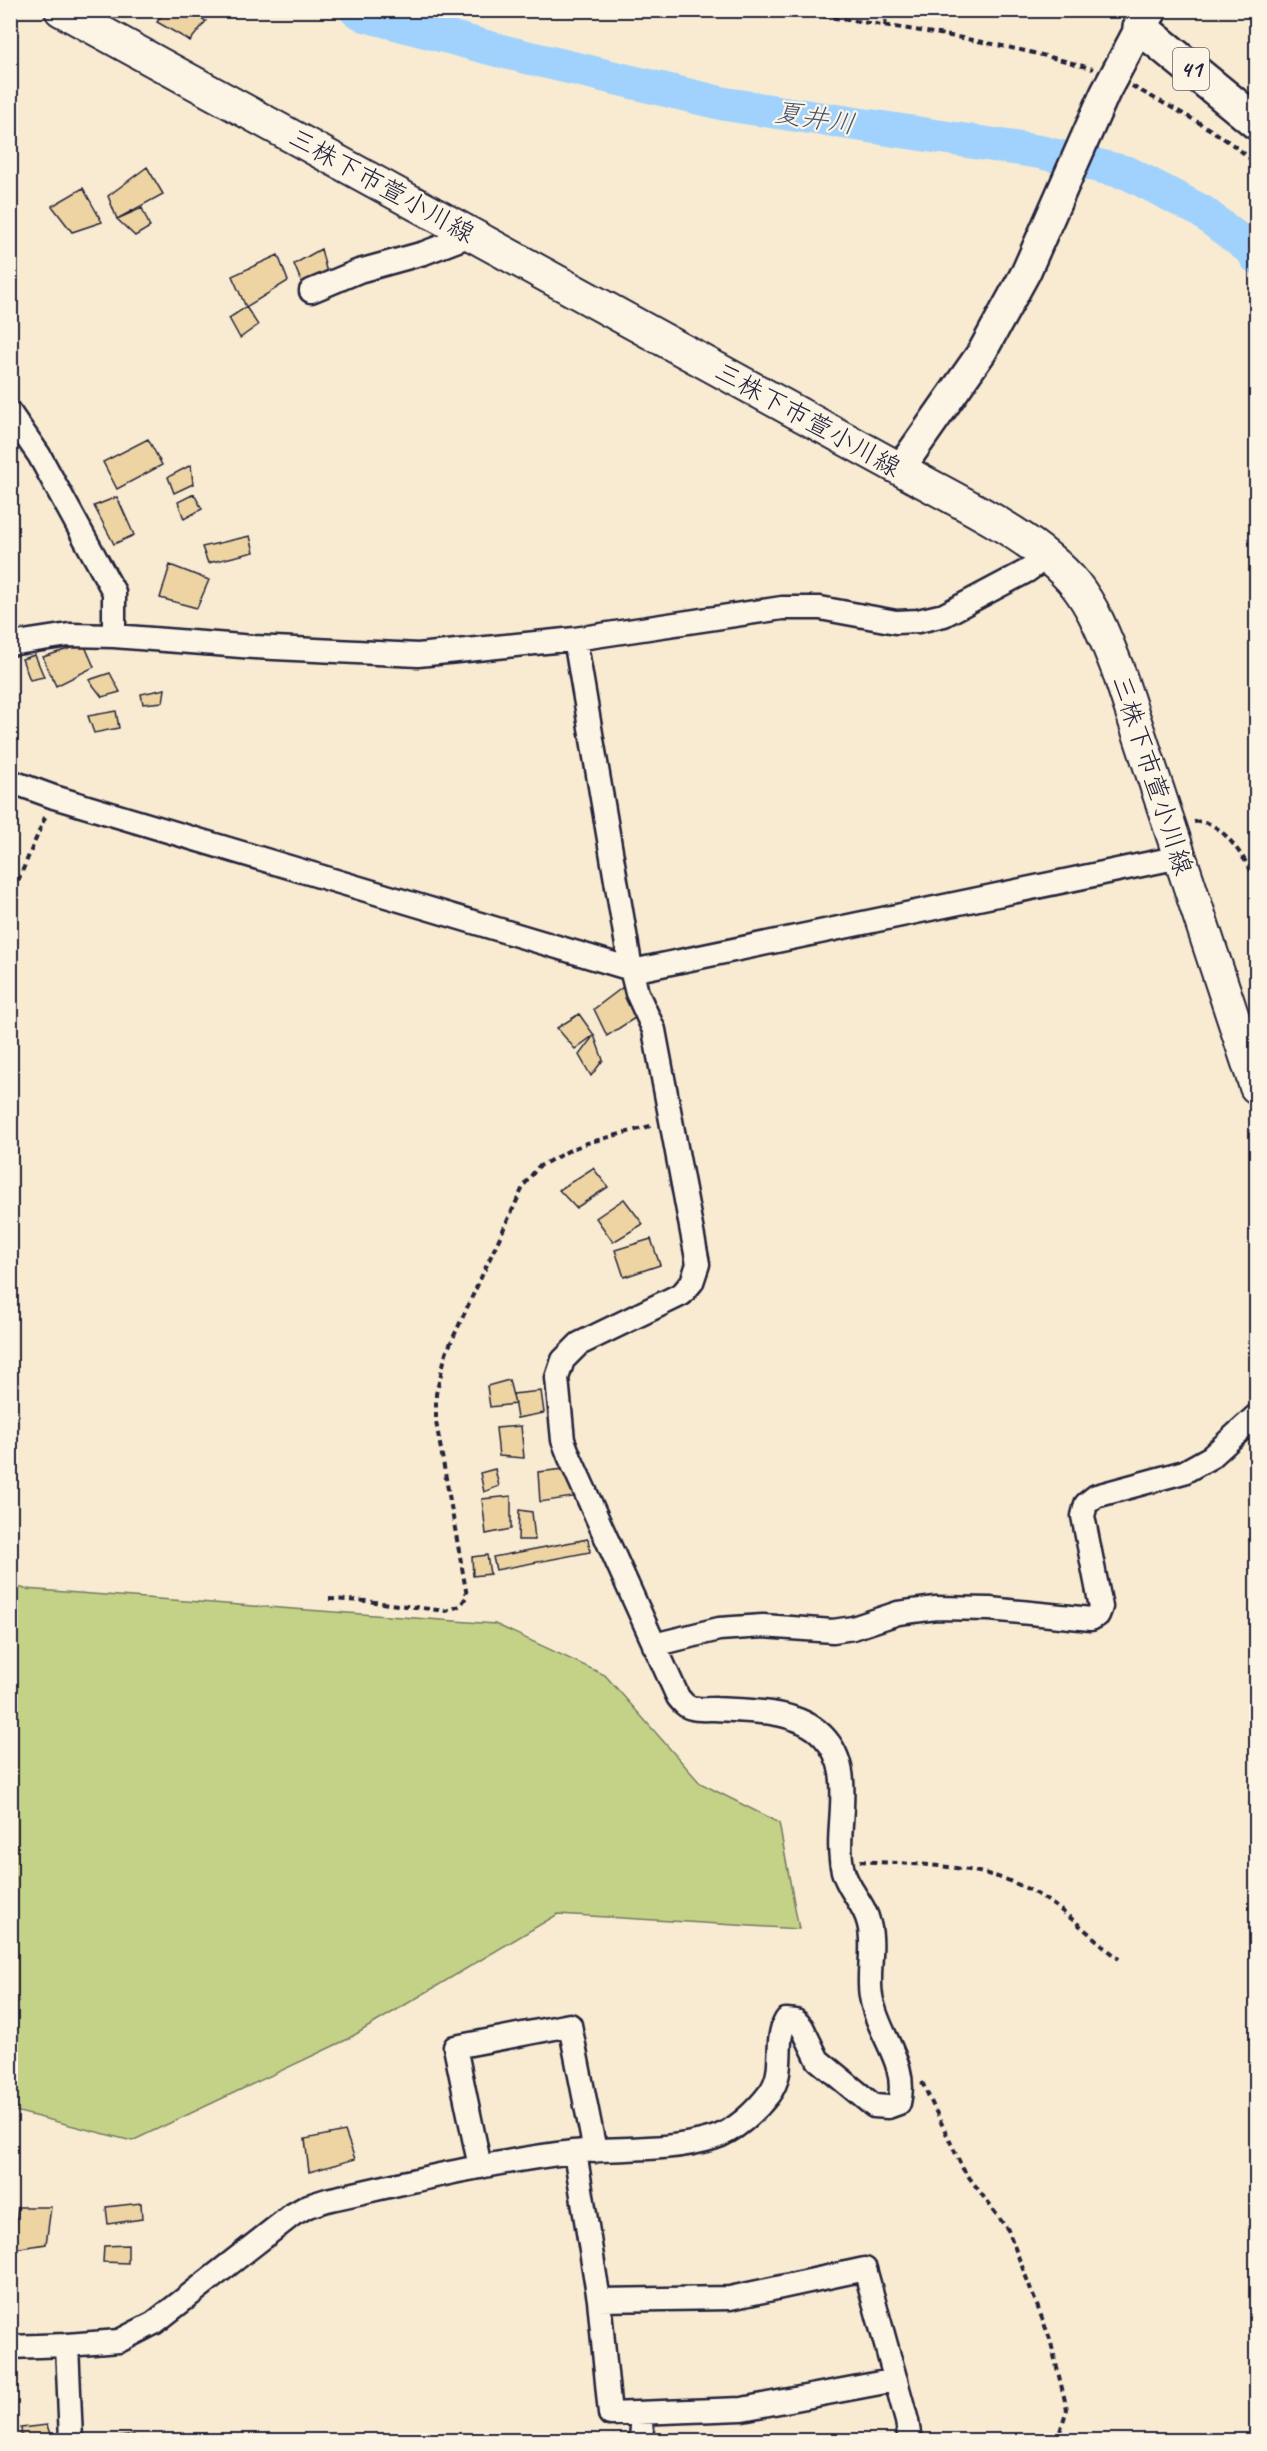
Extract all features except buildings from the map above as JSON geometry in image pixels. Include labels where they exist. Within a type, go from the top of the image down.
[{"type":"main road","name":"三株下市萱小川線","points":[[62,10],[900,469],[1048,556],[1076,585],[1099,621],[1118,670],[1175,843],[1247,1024],[1257,1087]]},
{"type":"main road","name":"41","points":[[1145,19],[1257,122]]},
{"type":"street","points":[[900,469],[982,352],[1026,272],[1110,84],[1145,19]]},
{"type":"street","points":[[311,291],[359,271],[424,253],[471,235]]},
{"type":"street","points":[[10,413],[39,455],[114,592],[114,636]]},
{"type":"street","points":[[10,644],[69,635],[418,655],[577,651],[782,608],[820,609],[888,620],[918,621],[944,615],[1027,571],[1048,556]]},
{"type":"street","points":[[10,2347],[119,2341],[135,2335],[154,2323],[292,2215],[308,2206],[327,2200],[480,2167],[585,2151],[662,2149],[715,2138],[743,2121],[771,2092],[780,2071],[781,2028],[786,2020],[796,2020],[802,2027],[818,2060],[874,2106],[888,2107],[899,2103],[902,2088],[898,2063],[881,2030],[871,1995],[872,1958],[869,1924],[863,1905],[844,1874],[839,1851],[844,1793],[837,1757],[822,1735],[795,1719],[769,1712],[692,1708],[678,1697],[563,1440],[557,1378],[563,1360],[579,1344],[682,1294],[692,1282],[698,1264],[654,1030],[637,993],[631,969],[577,651]]},
{"type":"street","points":[[20,785],[54,798],[631,969],[642,969],[1175,843]]},
{"type":"street","points":[[654,1645],[730,1629],[763,1626],[843,1630],[898,1614],[936,1608],[990,1609],[1091,1619],[1098,1615],[1101,1606],[1083,1516],[1086,1504],[1096,1496],[1184,1472],[1211,1457],[1257,1416]]},
{"type":"street","points":[[480,2167],[455,2047],[570,2025],[585,2151],[610,2414],[742,2409],[896,2380]]},
{"type":"street","points":[[599,2300],[730,2298],[865,2269],[910,2440]]},
{"type":"street","points":[[67,2345],[71,2440]]},
{"type":"street","points":[[641,2440],[643,2413]]},
{"type":"path","points":[[782,10],[960,37],[1039,53],[1216,133],[1257,164]]},
{"type":"path","points":[[885,26],[887,10]]},
{"type":"path","points":[[10,900],[54,798]]},
{"type":"path","points":[[1175,843],[1196,821],[1214,825],[1232,843],[1257,878]]},
{"type":"path","points":[[329,1599],[446,1611],[460,1606],[466,1596],[436,1422],[436,1394],[446,1353],[524,1185],[538,1167],[586,1143],[672,1120]]},
{"type":"path","points":[[841,1860],[963,1869],[996,1877],[1034,1892],[1119,1959]]},
{"type":"path","points":[[920,2079],[941,2128],[963,2169],[1008,2230],[1050,2338],[1067,2409],[1059,2435]]},
{"type":"green space","points":[[11,1585],[25,1589],[495,1624],[605,1675],[700,1783],[779,1823],[799,1929],[558,1914],[346,2040],[132,2141],[11,2110]]},
{"type":"waterway","name":"夏井川","points":[[356,10],[365,15],[505,52],[725,104],[1040,152],[1128,173],[1201,211],[1253,251],[1256,257]]}]
